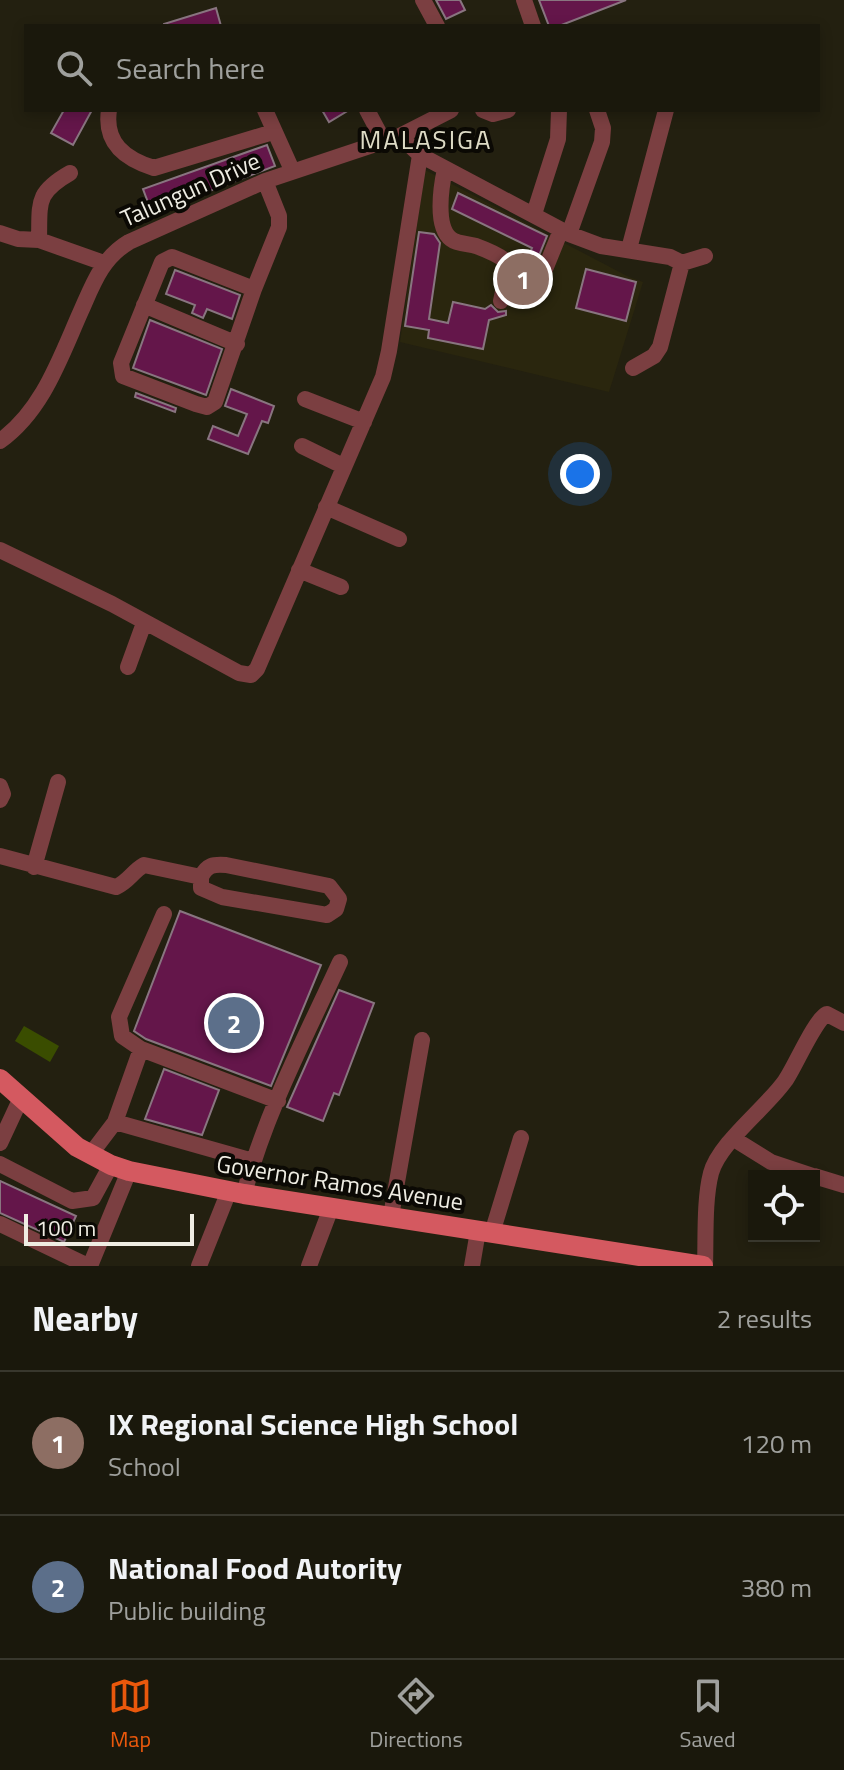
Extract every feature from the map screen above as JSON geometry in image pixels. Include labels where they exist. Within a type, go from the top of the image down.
[{"type":"main road","name":"Governor Ramos Avenue","points":[[0,1079],[63,1136],[90,1155],[120,1168],[331,1208],[704,1266]]},
{"type":"street","points":[[423,0],[436,24]]},
{"type":"street","points":[[524,0],[532,24]]},
{"type":"street","points":[[109,112],[107,124],[112,140],[135,162],[154,168],[273,132]]},
{"type":"street","points":[[266,112],[292,170]]},
{"type":"street","points":[[368,112],[384,142]]},
{"type":"street","name":"Talungun Drive","points":[[0,441],[35,407],[104,263],[115,250],[265,181],[400,136],[447,112]]},
{"type":"street","points":[[534,214],[558,139],[559,112]]},
{"type":"street","points":[[537,289],[565,232],[602,142],[603,128],[598,112]]},
{"type":"street","points":[[629,249],[665,112]]},
{"type":"street","points":[[400,136],[420,155],[565,232],[601,246],[670,257],[682,263],[705,256]]},
{"type":"street","points":[[0,550],[112,604],[239,673],[251,675],[257,669],[383,377],[420,155]]},
{"type":"street","points":[[445,169],[442,221],[446,232],[452,240],[475,246],[506,261],[508,267],[501,301]]},
{"type":"street","points":[[39,240],[41,198],[53,183],[70,173]]},
{"type":"street","points":[[254,289],[172,257],[162,262],[121,363],[123,376],[207,407],[213,405],[279,227],[279,216],[265,181]]},
{"type":"street","points":[[0,233],[18,239],[39,240],[104,263]]},
{"type":"street","points":[[633,368],[654,356],[660,347],[682,263]]},
{"type":"street","points":[[144,305],[237,344]]},
{"type":"street","points":[[305,399],[364,422]]},
{"type":"street","points":[[302,446],[343,466]]},
{"type":"street","points":[[326,507],[399,539]]},
{"type":"street","points":[[299,570],[341,587]]},
{"type":"street","points":[[128,667],[144,623]]},
{"type":"street","points":[[34,867],[58,782]]},
{"type":"street","points":[[0,786],[3,794],[0,800]]},
{"type":"street","points":[[0,856],[116,887],[125,883],[136,869],[144,865],[201,877]]},
{"type":"street","points":[[212,864],[226,865],[329,886],[339,899],[336,909],[327,915],[222,897],[201,888],[201,877],[212,864]]},
{"type":"street","points":[[164,914],[119,1017],[122,1036],[141,1049],[278,1101]]},
{"type":"street","points":[[199,1266],[253,1161],[340,962]]},
{"type":"street","points":[[704,1266],[714,1164],[782,1085],[801,1057],[818,1020],[827,1014],[844,1023]]},
{"type":"street","points":[[391,1216],[422,1040]]},
{"type":"street","points":[[90,1155],[115,1122],[141,1049]]},
{"type":"street","points":[[0,1143],[21,1098]]},
{"type":"street","points":[[115,1122],[253,1161]]},
{"type":"street","points":[[472,1266],[521,1138]]},
{"type":"street","points":[[734,1139],[793,1170]]},
{"type":"street","points":[[0,1164],[72,1201],[93,1198],[120,1168]]},
{"type":"street","points":[[0,1224],[89,1266],[120,1168]]},
{"type":"street","points":[[820,1178],[844,1185]]},
{"type":"street","points":[[309,1266],[331,1208]]},
{"type":"shaded area","points":[[425,170],[643,282],[609,392],[400,342]]},
{"type":"green space","points":[[24,1026],[59,1046],[50,1062],[15,1041]]},
{"type":"building","points":[[436,0],[460,0],[465,10],[446,19]]},
{"type":"building","points":[[539,0],[626,0],[564,24],[548,24]]},
{"type":"building","points":[[216,8],[220,24],[164,24]]},
{"type":"building","points":[[63,112],[91,112],[73,145],[51,133]]},
{"type":"building","points":[[323,112],[346,112],[329,122]]},
{"type":"building","points":[[267,145],[275,166],[152,213],[143,189]]},
{"type":"building","points":[[458,193],[547,236],[527,285],[529,296],[526,302],[513,297],[532,248],[452,209]]},
{"type":"building","points":[[419,232],[434,234],[440,243],[429,319],[448,323],[453,302],[485,309],[491,305],[498,312],[506,311],[506,315],[489,320],[483,349],[428,338],[429,330],[405,326]]},
{"type":"building","points":[[586,269],[636,282],[626,321],[576,308]]},
{"type":"building","points":[[175,270],[240,295],[232,319],[207,309],[203,318],[192,313],[195,305],[166,294]]},
{"type":"building","points":[[150,320],[222,349],[206,395],[133,368]]},
{"type":"building","points":[[231,389],[274,406],[268,423],[262,421],[248,454],[208,439],[213,426],[238,436],[247,414],[225,406]]},
{"type":"building","points":[[136,393],[176,408],[175,412],[135,397]]},
{"type":"building","points":[[180,911],[321,965],[271,1086],[146,1039],[134,1031]]},
{"type":"building","points":[[339,990],[374,1003],[339,1095],[334,1093],[323,1121],[287,1107]]},
{"type":"building","points":[[164,1069],[219,1090],[202,1135],[145,1119]]},
{"type":"building","points":[[0,1181],[76,1216],[64,1242],[0,1213]]},
{"type":"place","name":"IX Regional Science High School","points":[[523,279]]},
{"type":"place","name":"National Food Autority","points":[[234,1023]]},
{"type":"district","name":"MALASIGA","points":[[426,139]]}]
